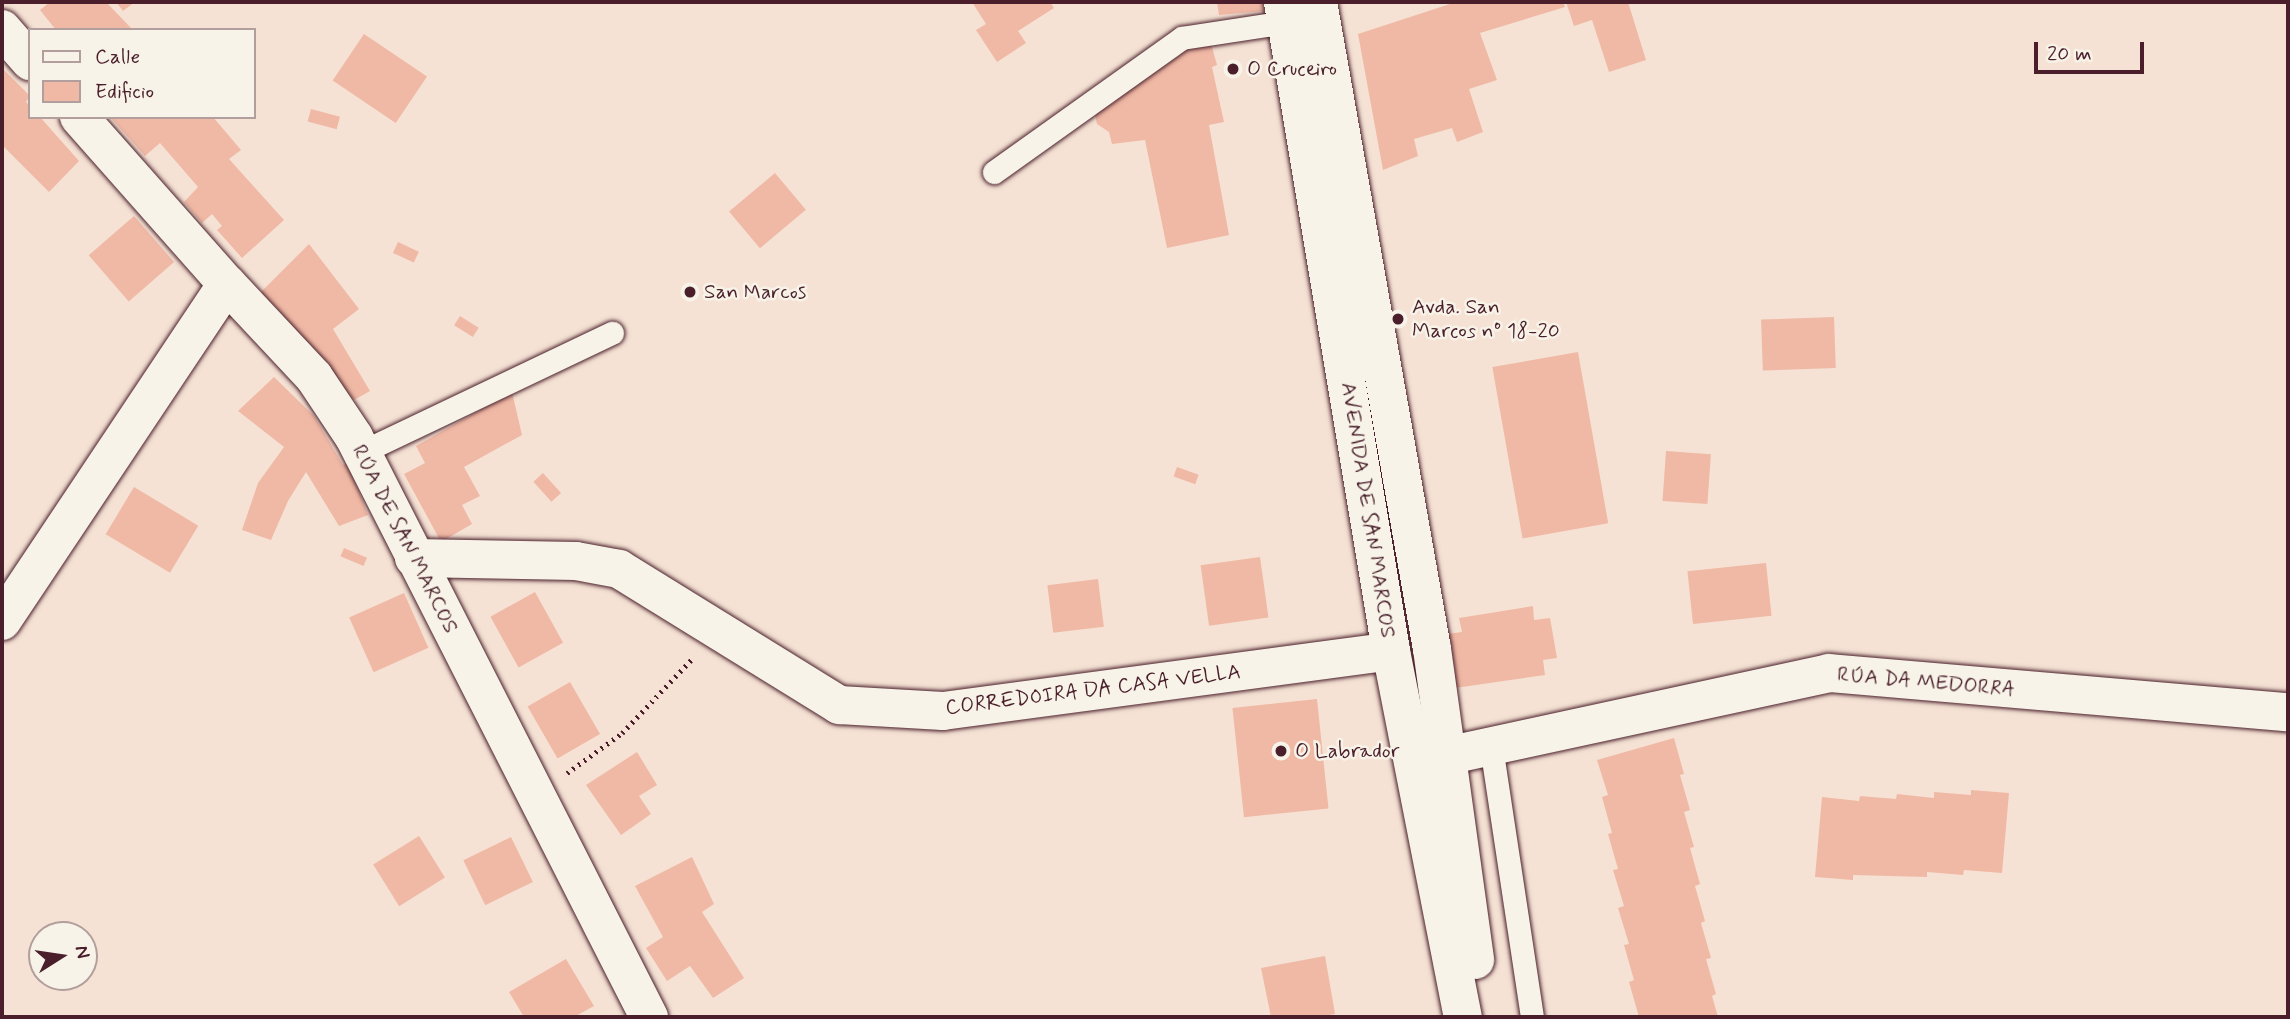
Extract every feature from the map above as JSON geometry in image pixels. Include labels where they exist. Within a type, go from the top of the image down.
[{"type":"street","name":"AVENIDA DE SAN MARCOS","points":[[1296,8],[1391,651],[1462,1017]]},
{"type":"street","name":"AVENIDA DE SAN MARCOS","points":[[1296,8],[1432,649],[1483,1017]]},
{"type":"street","points":[[2,29],[28,59]]},
{"type":"street","name":"RÚA DE SAN MARCOS","points":[[81,119],[227,284],[314,377],[362,452],[649,1017]]},
{"type":"street","points":[[2,621],[227,284]]},
{"type":"street","name":"CORREDOIRA DA CASA VELLA","points":[[414,558],[576,561],[619,569],[839,705],[943,711],[1391,651]]},
{"type":"street","points":[[1391,651],[1416,692],[1424,731],[1446,756],[1431,777],[1438,814],[1427,847]]},
{"type":"street","name":"RÚA DA MEDORRA","points":[[1446,756],[1829,673],[2288,712]]},
{"type":"lane","points":[[994,172],[1182,38],[1296,8]]},
{"type":"lane","points":[[362,452],[612,333]]},
{"type":"lane","points":[[1491,746],[1532,1017]]},
{"type":"path","points":[[536,796],[622,733],[718,630]]},
{"type":"building","points":[[50,2],[106,2],[131,28],[54,28],[40,10]]},
{"type":"building","points":[[116,2],[135,2],[123,11]]},
{"type":"building","points":[[972,2],[1050,2],[1054,8],[1018,31],[1026,43],[997,62],[976,30],[986,24]]},
{"type":"building","points":[[1217,2],[1263,2],[1264,11],[1219,15]]},
{"type":"building","points":[[1456,2],[1563,2],[1565,7],[1480,33],[1497,80],[1469,89],[1483,132],[1457,142],[1452,128],[1414,139],[1418,156],[1383,170],[1358,34]]},
{"type":"building","points":[[1566,2],[1628,2],[1646,60],[1609,72],[1592,20],[1574,26]]},
{"type":"building","points":[[364,34],[427,76],[396,123],[333,80]]},
{"type":"building","points":[[1210,40],[1217,65],[1212,67],[1224,122],[1209,125],[1229,235],[1167,248],[1145,140],[1112,144],[1109,132],[1097,124],[1094,110],[1187,46]]},
{"type":"building","points":[[2,68],[28,94],[28,119],[42,119],[79,161],[49,192],[2,145]]},
{"type":"building","points":[[311,109],[340,117],[337,129],[308,122]]},
{"type":"building","points":[[112,119],[215,119],[241,150],[229,159],[284,220],[242,258],[217,230],[222,226],[212,214],[202,223],[184,202],[198,187],[160,143],[145,156]]},
{"type":"building","points":[[775,173],[806,210],[760,248],[729,212]]},
{"type":"building","points":[[134,216],[174,262],[129,301],[89,255]]},
{"type":"building","points":[[398,242],[419,252],[414,263],[393,253]]},
{"type":"building","points":[[309,244],[359,309],[333,329],[370,391],[354,400],[260,293]]},
{"type":"building","points":[[460,316],[479,328],[473,337],[454,325]]},
{"type":"building","points":[[1834,317],[1836,368],[1763,371],[1761,320]]},
{"type":"building","points":[[1578,352],[1608,523],[1523,538],[1492,367]]},
{"type":"building","points":[[274,377],[314,416],[343,465],[348,463],[368,515],[339,526],[306,472],[288,501],[271,540],[242,530],[258,483],[284,447],[238,411]]},
{"type":"building","points":[[512,392],[522,435],[464,467],[480,496],[462,505],[472,524],[441,542],[404,474],[425,463],[416,446]]},
{"type":"building","points":[[1666,451],[1711,454],[1707,504],[1663,501]]},
{"type":"building","points":[[1177,467],[1199,475],[1195,484],[1174,476]]},
{"type":"building","points":[[543,473],[561,493],[551,502],[533,482]]},
{"type":"building","points":[[134,487],[198,526],[170,573],[106,534]]},
{"type":"building","points":[[344,548],[367,558],[363,566],[340,556]]},
{"type":"building","points":[[1260,557],[1268,617],[1209,626],[1201,565]]},
{"type":"building","points":[[1766,563],[1772,616],[1693,624],[1687,571]]},
{"type":"building","points":[[1098,579],[1104,627],[1053,633],[1047,585]]},
{"type":"building","points":[[535,592],[563,643],[519,667],[490,617]]},
{"type":"building","points":[[404,593],[428,648],[374,672],[349,617]]},
{"type":"building","points":[[1533,606],[1534,620],[1550,618],[1557,658],[1543,660],[1545,675],[1455,688],[1447,634],[1462,632],[1459,618]]},
{"type":"building","points":[[570,682],[600,734],[558,758],[528,706]]},
{"type":"building","points":[[1317,699],[1328,808],[1244,817],[1232,708]]},
{"type":"building","points":[[1674,738],[1684,774],[1680,775],[1690,810],[1684,812],[1694,847],[1690,848],[1700,884],[1695,886],[1705,921],[1701,923],[1711,958],[1706,959],[1716,994],[1712,996],[1718,1017],[1639,1017],[1629,982],[1634,980],[1624,945],[1629,944],[1618,908],[1624,906],[1613,870],[1618,869],[1608,834],[1612,833],[1602,797],[1608,795],[1597,760]]},
{"type":"building","points":[[637,752],[657,785],[639,796],[651,814],[621,835],[586,785]]},
{"type":"building","points":[[1971,790],[2009,793],[2002,873],[1964,870],[1963,875],[1927,872],[1927,877],[1853,875],[1853,880],[1815,877],[1822,797],[1859,801],[1860,796],[1896,799],[1897,794],[1934,798],[1934,792],[1971,795]]},
{"type":"building","points":[[419,836],[445,878],[399,906],[373,865]]},
{"type":"building","points":[[511,837],[533,882],[485,905],[463,860]]},
{"type":"building","points":[[692,857],[714,904],[702,912],[744,978],[713,998],[690,966],[667,981],[646,948],[663,937],[635,886]]},
{"type":"building","points":[[1325,956],[1335,1014],[1316,1017],[1271,1017],[1261,968]]},
{"type":"building","points":[[566,959],[594,1006],[574,1017],[524,1017],[509,992]]},
{"type":"place","name":"O Cruceiro","points":[[1233,69]]},
{"type":"place","name":"San Marcos","points":[[690,292]]},
{"type":"place","name":"Avda. San Marcos nº 18-20","points":[[1398,319]]},
{"type":"place","name":"O Labrador","points":[[1281,751]]}]
